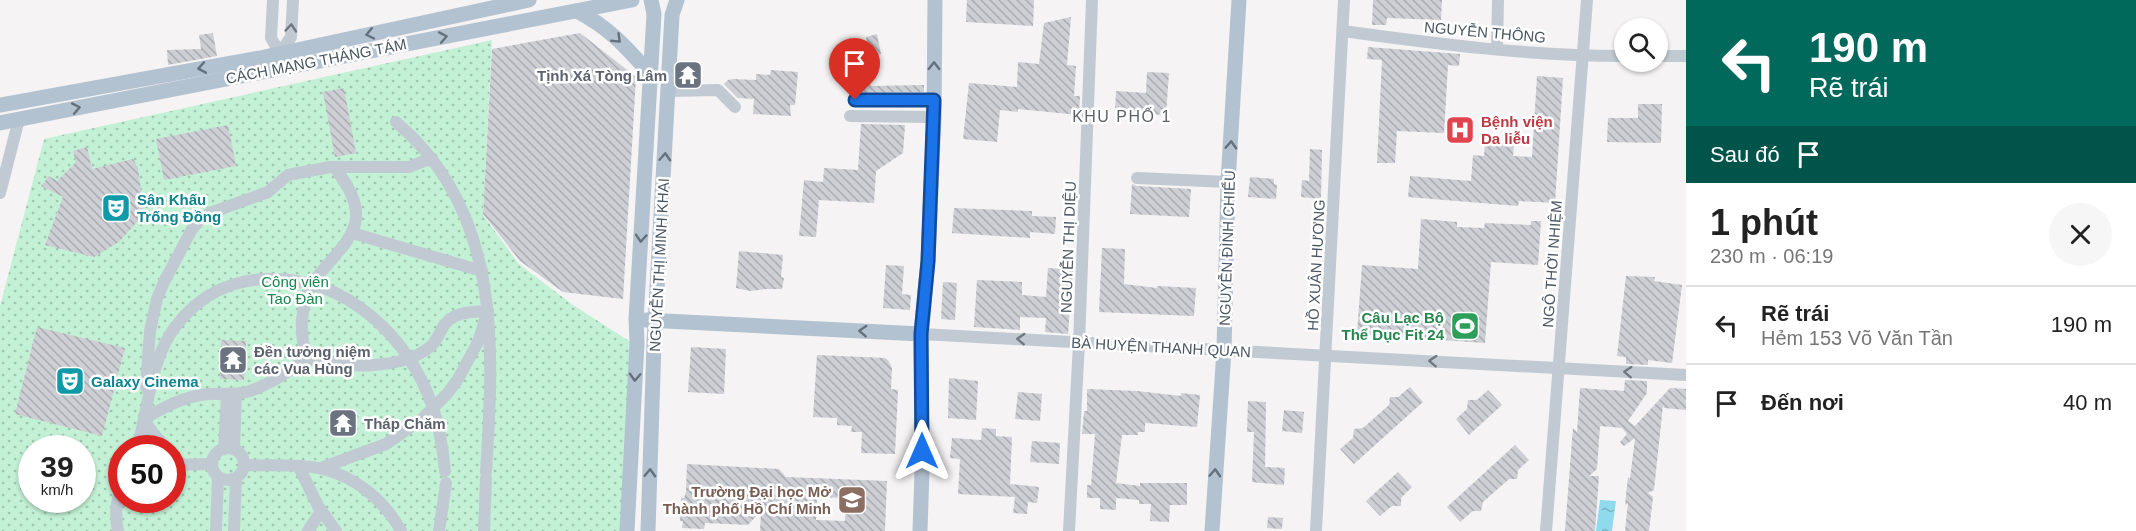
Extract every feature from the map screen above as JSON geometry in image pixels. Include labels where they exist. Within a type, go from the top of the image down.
[{"type":"main road","name":"CÁCH MẠNG THÁNG TÁM","points":[[0,123],[281,61],[489,4],[529,0]]},
{"type":"main road","name":"CÁCH MẠNG THÁNG TÁM","points":[[0,105],[281,61],[632,0]]},
{"type":"main road","name":"NGUYỄN THỊ MINH KHAI","points":[[627,531],[637,343],[636,319],[654,14],[651,0]]},
{"type":"main road","name":"NGUYỄN THỊ MINH KHAI","points":[[648,531],[655,320],[672,15],[677,0]]},
{"type":"main road","points":[[920,531],[921,334],[928,261],[934,117],[935,0]]},
{"type":"main road","name":"NGUYỄN ĐÌNH CHIỂU","points":[[1212,531],[1224,350],[1228,182],[1239,0]]},
{"type":"main road","points":[[577,11],[599,23],[614,35],[651,75]]},
{"type":"main road","name":"BÀ HUYỆN THANH QUAN","points":[[636,319],[921,334]]},
{"type":"street","points":[[273,0],[271,38],[281,61]]},
{"type":"street","points":[[281,61],[291,37],[293,0]]},
{"type":"street","name":"NGUYỄN THỊ DIỆU","points":[[1070,531],[1092,0]]},
{"type":"street","name":"HỒ XUÂN HƯƠNG","points":[[1316,531],[1344,0]]},
{"type":"street","points":[[1497,49],[1498,0]]},
{"type":"street","name":"NGÔ THỜI NHIỆM","points":[[1546,531],[1587,0]]},
{"type":"street","name":"NGUYỄN THÔNG","points":[[1343,31],[1446,45],[1583,56],[1614,56]]},
{"type":"street","points":[[1668,56],[1686,56]]},
{"type":"street","points":[[668,91],[718,90],[735,108]]},
{"type":"street","points":[[855,100],[934,100]]},
{"type":"street","points":[[850,116],[934,117]]},
{"type":"street","points":[[0,193],[19,119]]},
{"type":"street","points":[[396,122],[432,158],[450,185],[465,217],[482,271],[488,311],[492,377],[484,531]]},
{"type":"street","points":[[157,435],[144,419],[152,317],[164,282],[192,229],[201,219],[210,213],[268,192],[288,175],[334,167],[409,167],[432,158]]},
{"type":"street","points":[[307,358],[301,324],[304,303],[312,283],[352,233],[357,221],[357,205],[334,167]]},
{"type":"street","points":[[1137,178],[1228,182]]},
{"type":"street","points":[[352,233],[482,271]]},
{"type":"street","points":[[140,435],[153,378],[168,338],[183,317],[203,299],[231,284],[246,280],[278,278],[312,283],[339,294],[364,310],[388,331],[408,357],[422,382],[433,407],[441,437],[446,477],[439,531]]},
{"type":"street","points":[[144,419],[188,398],[210,394],[232,394],[261,386],[307,358],[337,365],[363,366],[408,357],[430,347],[439,336],[444,324],[454,316],[465,312],[488,311]]},
{"type":"street","points":[[321,468],[386,444],[410,429],[447,394],[462,372],[478,342],[488,311]]},
{"type":"street","name":"BÀ HUYỆN THANH QUAN","points":[[921,334],[1686,375]]},
{"type":"street","points":[[229,449],[232,394]]},
{"type":"street","points":[[229,449],[241,455],[244,465],[236,478],[227,480],[215,474],[212,464],[215,454],[229,449]]},
{"type":"street","points":[[186,464],[212,464]]},
{"type":"street","points":[[244,465],[321,468],[348,479],[372,495],[390,512],[401,531]]},
{"type":"street","points":[[299,467],[321,511],[336,531]]},
{"type":"street","points":[[215,531],[218,477]]},
{"type":"street","points":[[234,531],[236,478]]},
{"type":"street","points":[[308,531],[321,511]]},
{"type":"street","points":[[117,531],[118,513]]},
{"type":"green space","name":"Công viên Tao Đàn","points":[[492,40],[483,215],[519,264],[573,305],[637,346],[625,531],[0,531],[0,306],[44,139]]},
{"type":"water","points":[[1600,500],[1616,501],[1612,531],[1596,531]]},
{"type":"building","points":[[967,0],[1034,0],[1033,26],[966,22]]},
{"type":"building","points":[[1373,0],[1442,0],[1441,20],[1387,18],[1386,25],[1372,25]]},
{"type":"building","points":[[1071,17],[1067,65],[1076,66],[1074,96],[1080,96],[1079,115],[1018,109],[1018,112],[1000,110],[997,142],[963,139],[969,83],[1017,87],[1018,62],[1039,64],[1044,23]]},
{"type":"building","points":[[213,33],[217,56],[168,65],[167,50],[201,49],[199,35]]},
{"type":"building","points":[[580,33],[636,77],[623,299],[563,292],[520,261],[483,214],[492,49]]},
{"type":"building","points":[[877,34],[881,54],[869,57],[866,37]]},
{"type":"building","points":[[1368,47],[1460,54],[1459,66],[1448,65],[1444,133],[1397,131],[1395,163],[1377,163],[1382,60],[1367,59]]},
{"type":"building","points":[[771,70],[798,72],[795,105],[790,105],[791,116],[753,114],[754,99],[738,98],[724,84],[733,79],[756,80],[756,74],[770,75]]},
{"type":"building","points":[[869,70],[871,86],[924,85],[924,92],[851,93],[849,72]]},
{"type":"building","points":[[1147,72],[1169,73],[1166,115],[1115,112],[1116,91],[1146,93]]},
{"type":"building","points":[[1537,76],[1563,78],[1555,203],[1519,201],[1518,206],[1408,197],[1410,176],[1471,181],[1473,155],[1484,156],[1485,143],[1514,144],[1513,156],[1532,157]]},
{"type":"building","points":[[344,88],[356,153],[335,157],[323,92]]},
{"type":"building","points":[[1638,104],[1662,104],[1661,143],[1607,142],[1608,118],[1638,118]]},
{"type":"building","points":[[861,124],[905,125],[903,153],[876,171],[874,203],[819,200],[816,237],[799,236],[804,180],[823,182],[824,168],[858,170]]},
{"type":"building","points":[[228,125],[236,166],[164,180],[156,139]]},
{"type":"building","name":"Sân Khấu Trống Đồng","points":[[87,147],[92,169],[133,159],[138,168],[144,214],[119,242],[94,257],[45,245],[63,197],[41,186],[49,176],[57,181],[76,162],[73,151]]},
{"type":"building","points":[[1310,149],[1322,150],[1321,199],[1301,197],[1302,180],[1309,181]]},
{"type":"building","points":[[1250,177],[1274,179],[1274,184],[1277,185],[1276,199],[1248,197]]},
{"type":"building","points":[[1132,184],[1191,189],[1189,217],[1130,214]]},
{"type":"building","points":[[954,208],[1032,211],[1032,216],[1056,217],[1055,234],[1030,232],[1030,238],[952,233]]},
{"type":"building","points":[[1421,219],[1457,222],[1457,227],[1484,228],[1485,223],[1531,225],[1531,221],[1541,221],[1538,265],[1491,262],[1485,343],[1357,334],[1362,265],[1418,269]]},
{"type":"building","points":[[1102,248],[1125,249],[1124,284],[1157,288],[1157,286],[1196,288],[1194,316],[1099,312]]},
{"type":"building","points":[[739,251],[783,255],[782,289],[750,291],[736,288]]},
{"type":"building","points":[[886,265],[904,266],[902,294],[911,295],[910,310],[883,308]]},
{"type":"building","points":[[1048,268],[1073,270],[1068,334],[1045,332],[1046,318],[1020,317],[1020,330],[974,327],[977,280],[1022,282],[1022,295],[1046,297]]},
{"type":"building","points":[[1626,276],[1655,277],[1654,281],[1682,285],[1672,363],[1648,360],[1648,365],[1626,364],[1626,357],[1617,356]]},
{"type":"building","points":[[943,282],[957,283],[955,320],[941,319]]},
{"type":"building","name":"Galaxy Cinema","points":[[37,327],[125,348],[102,436],[15,414]]},
{"type":"building","name":"Đền tưởng niệm các Vua Hùng","points":[[221,340],[246,341],[244,380],[220,379]]},
{"type":"building","points":[[691,347],[726,349],[724,394],[688,392]]},
{"type":"building","points":[[817,355],[888,360],[892,368],[891,389],[898,390],[895,454],[861,453],[862,432],[851,432],[852,426],[837,425],[837,418],[813,417]]},
{"type":"building","points":[[949,378],[978,381],[976,420],[948,418]]},
{"type":"building","points":[[1625,380],[1647,381],[1647,393],[1628,421],[1635,426],[1670,388],[1686,389],[1686,410],[1664,408],[1663,405],[1654,490],[1648,493],[1653,497],[1649,531],[1625,531],[1628,477],[1630,479],[1635,438],[1624,446],[1620,442],[1627,434],[1622,428],[1600,426],[1597,469],[1589,476],[1599,476],[1595,531],[1565,531],[1573,428],[1577,432],[1580,388],[1624,391]]},
{"type":"building","points":[[1410,387],[1423,402],[1354,464],[1340,449],[1353,438],[1354,429],[1363,428],[1389,405],[1390,397],[1398,397]]},
{"type":"building","points":[[1087,389],[1181,396],[1181,393],[1200,395],[1197,427],[1145,423],[1145,432],[1138,432],[1138,435],[1122,435],[1116,483],[1140,486],[1140,483],[1187,483],[1187,505],[1170,505],[1169,522],[1150,521],[1151,504],[1139,504],[1139,500],[1116,498],[1116,510],[1100,509],[1100,498],[1087,498],[1087,485],[1091,485],[1095,434],[1082,434],[1084,411],[1087,411]]},
{"type":"building","points":[[1488,390],[1502,405],[1469,435],[1456,419],[1467,409],[1468,400],[1477,400]]},
{"type":"building","points":[[1018,392],[1042,394],[1040,421],[1015,419]]},
{"type":"building","points":[[1248,401],[1266,402],[1265,467],[1285,468],[1284,485],[1252,482],[1254,432],[1247,432]]},
{"type":"building","points":[[1284,410],[1304,412],[1302,433],[1282,431]]},
{"type":"building","points":[[982,428],[996,429],[996,436],[1012,437],[1010,484],[1039,487],[1037,503],[1028,502],[1027,514],[1013,513],[1015,497],[958,494],[960,459],[950,458],[952,438],[981,440]]},
{"type":"building","points":[[1032,441],[1060,443],[1059,464],[1030,462]]},
{"type":"building","points":[[1515,445],[1529,460],[1518,470],[1517,479],[1509,479],[1483,502],[1481,511],[1473,511],[1460,522],[1447,507]]},
{"type":"building","points":[[687,464],[779,469],[786,477],[887,481],[885,531],[760,531],[761,511],[748,525],[705,523],[704,529],[682,528],[681,498],[684,498]],"holes":[[[817,497],[846,498],[845,521],[816,520]]]},
{"type":"building","points":[[1398,472],[1412,487],[1401,498],[1401,506],[1392,506],[1380,516],[1366,501]]},
{"type":"building","points":[[1268,517],[1283,518],[1282,529],[1267,528]]},
{"type":"place","name":"Tịnh Xá Tòng Lâm","points":[[688,75]]},
{"type":"place","name":"Bệnh viện Da liễu","points":[[1460,130]]},
{"type":"place","name":"Sân Khấu Trống Đồng","points":[[116,208]]},
{"type":"place","name":"Câu Lạc Bộ Thể Dục Fit 24","points":[[1465,326]]},
{"type":"place","name":"Đền tưởng niệm các Vua Hùng","points":[[233,360]]},
{"type":"place","name":"Galaxy Cinema","points":[[70,381]]},
{"type":"place","name":"Tháp Chăm","points":[[343,423]]},
{"type":"place","name":"Trường Đại học Mở Thành phố Hồ Chí Minh","points":[[852,500]]},
{"type":"district","name":"KHU PHỐ 1","points":[[1122,116]]},
{"type":"route","points":[[855,100],[934,100],[928,261],[921,334],[922,451]]}]
